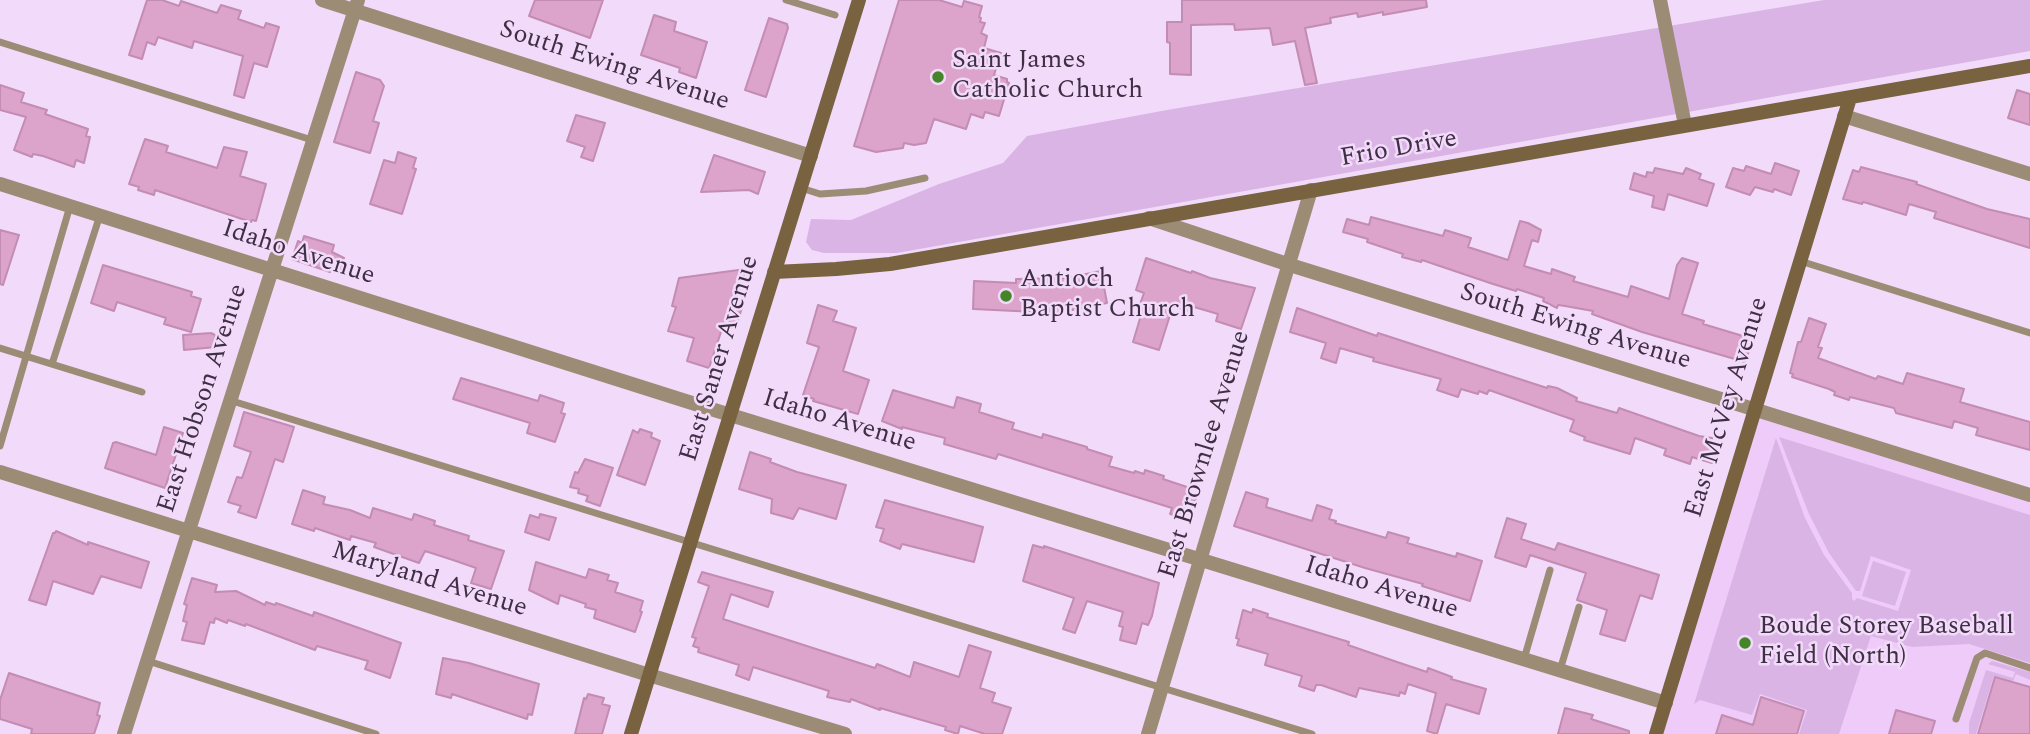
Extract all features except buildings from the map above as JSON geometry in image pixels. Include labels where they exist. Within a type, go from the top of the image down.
[{"type":"street","name":"South Ewing Avenue","points":[[322,0],[356,5],[811,156]]},
{"type":"street","name":"East Saner Avenue","points":[[631,734],[859,0]]},
{"type":"street","points":[[1660,0],[1685,125]]},
{"type":"street","name":"East Hobson Avenue","points":[[124,734],[356,5]]},
{"type":"street","name":"Frio Drive","points":[[774,272],[890,264],[1147,217],[2030,66]]},
{"type":"street","name":"East McVey Avenue","points":[[1656,734],[1850,97]]},
{"type":"street","points":[[1844,116],[2030,174]]},
{"type":"street","name":"Idaho Avenue","points":[[0,184],[270,271],[1665,703]]},
{"type":"street","name":"East Brownlee Avenue","points":[[1148,734],[1311,190]]},
{"type":"street","name":"South Ewing Avenue","points":[[1147,217],[1290,265],[2030,495]]},
{"type":"street","name":"Maryland Avenue","points":[[0,472],[845,734]]},
{"type":"lane","points":[[786,0],[835,15]]},
{"type":"lane","points":[[0,42],[312,141]]},
{"type":"lane","points":[[800,188],[820,194],[866,191],[925,178]]},
{"type":"lane","points":[[0,446],[70,206]]},
{"type":"lane","points":[[52,364],[100,215]]},
{"type":"lane","points":[[1798,261],[2030,334]]},
{"type":"lane","points":[[0,348],[142,392]]},
{"type":"lane","points":[[229,400],[1312,734]]},
{"type":"lane","points":[[1524,659],[1549,570]]},
{"type":"lane","points":[[1560,670],[1579,607]]},
{"type":"lane","points":[[1956,719],[1977,658],[1984,653],[2030,668]]},
{"type":"lane","points":[[148,661],[376,734]]},
{"type":"shaded area","points":[[1824,0],[2030,0],[2030,51],[897,253],[824,253],[812,250],[806,242],[811,219],[851,220],[939,184],[1003,163],[1027,136]]},
{"type":"shaded area","points":[[1754,410],[2030,495],[2030,734],[1655,734]]},
{"type":"shaded area","points":[[1779,437],[2030,515],[2030,663],[1969,644],[1912,647],[1871,636],[1839,734],[1799,734],[1807,710],[1760,694],[1752,715],[1700,700],[1694,704],[1776,438],[1805,518],[1824,555],[1852,593],[1852,599],[1854,601],[1857,598],[1898,611],[1911,570],[1871,556],[1860,591],[1856,591],[1829,553],[1809,514]]},
{"type":"shaded area","points":[[1873,561],[1906,572],[1895,606],[1862,596]]},
{"type":"shaded area","points":[[1992,661],[2030,672],[2030,680],[2016,674],[2013,681],[1994,676],[1976,734],[1969,734],[1969,723],[1986,670],[2013,678],[2015,672],[1988,664]]},
{"type":"place","name":"Saint James Catholic Church","points":[[938,77]]},
{"type":"place","name":"Antioch Baptist Church","points":[[1006,296]]},
{"type":"place","name":"Boude Storey Baseball Field (North)","points":[[1745,643]]}]
